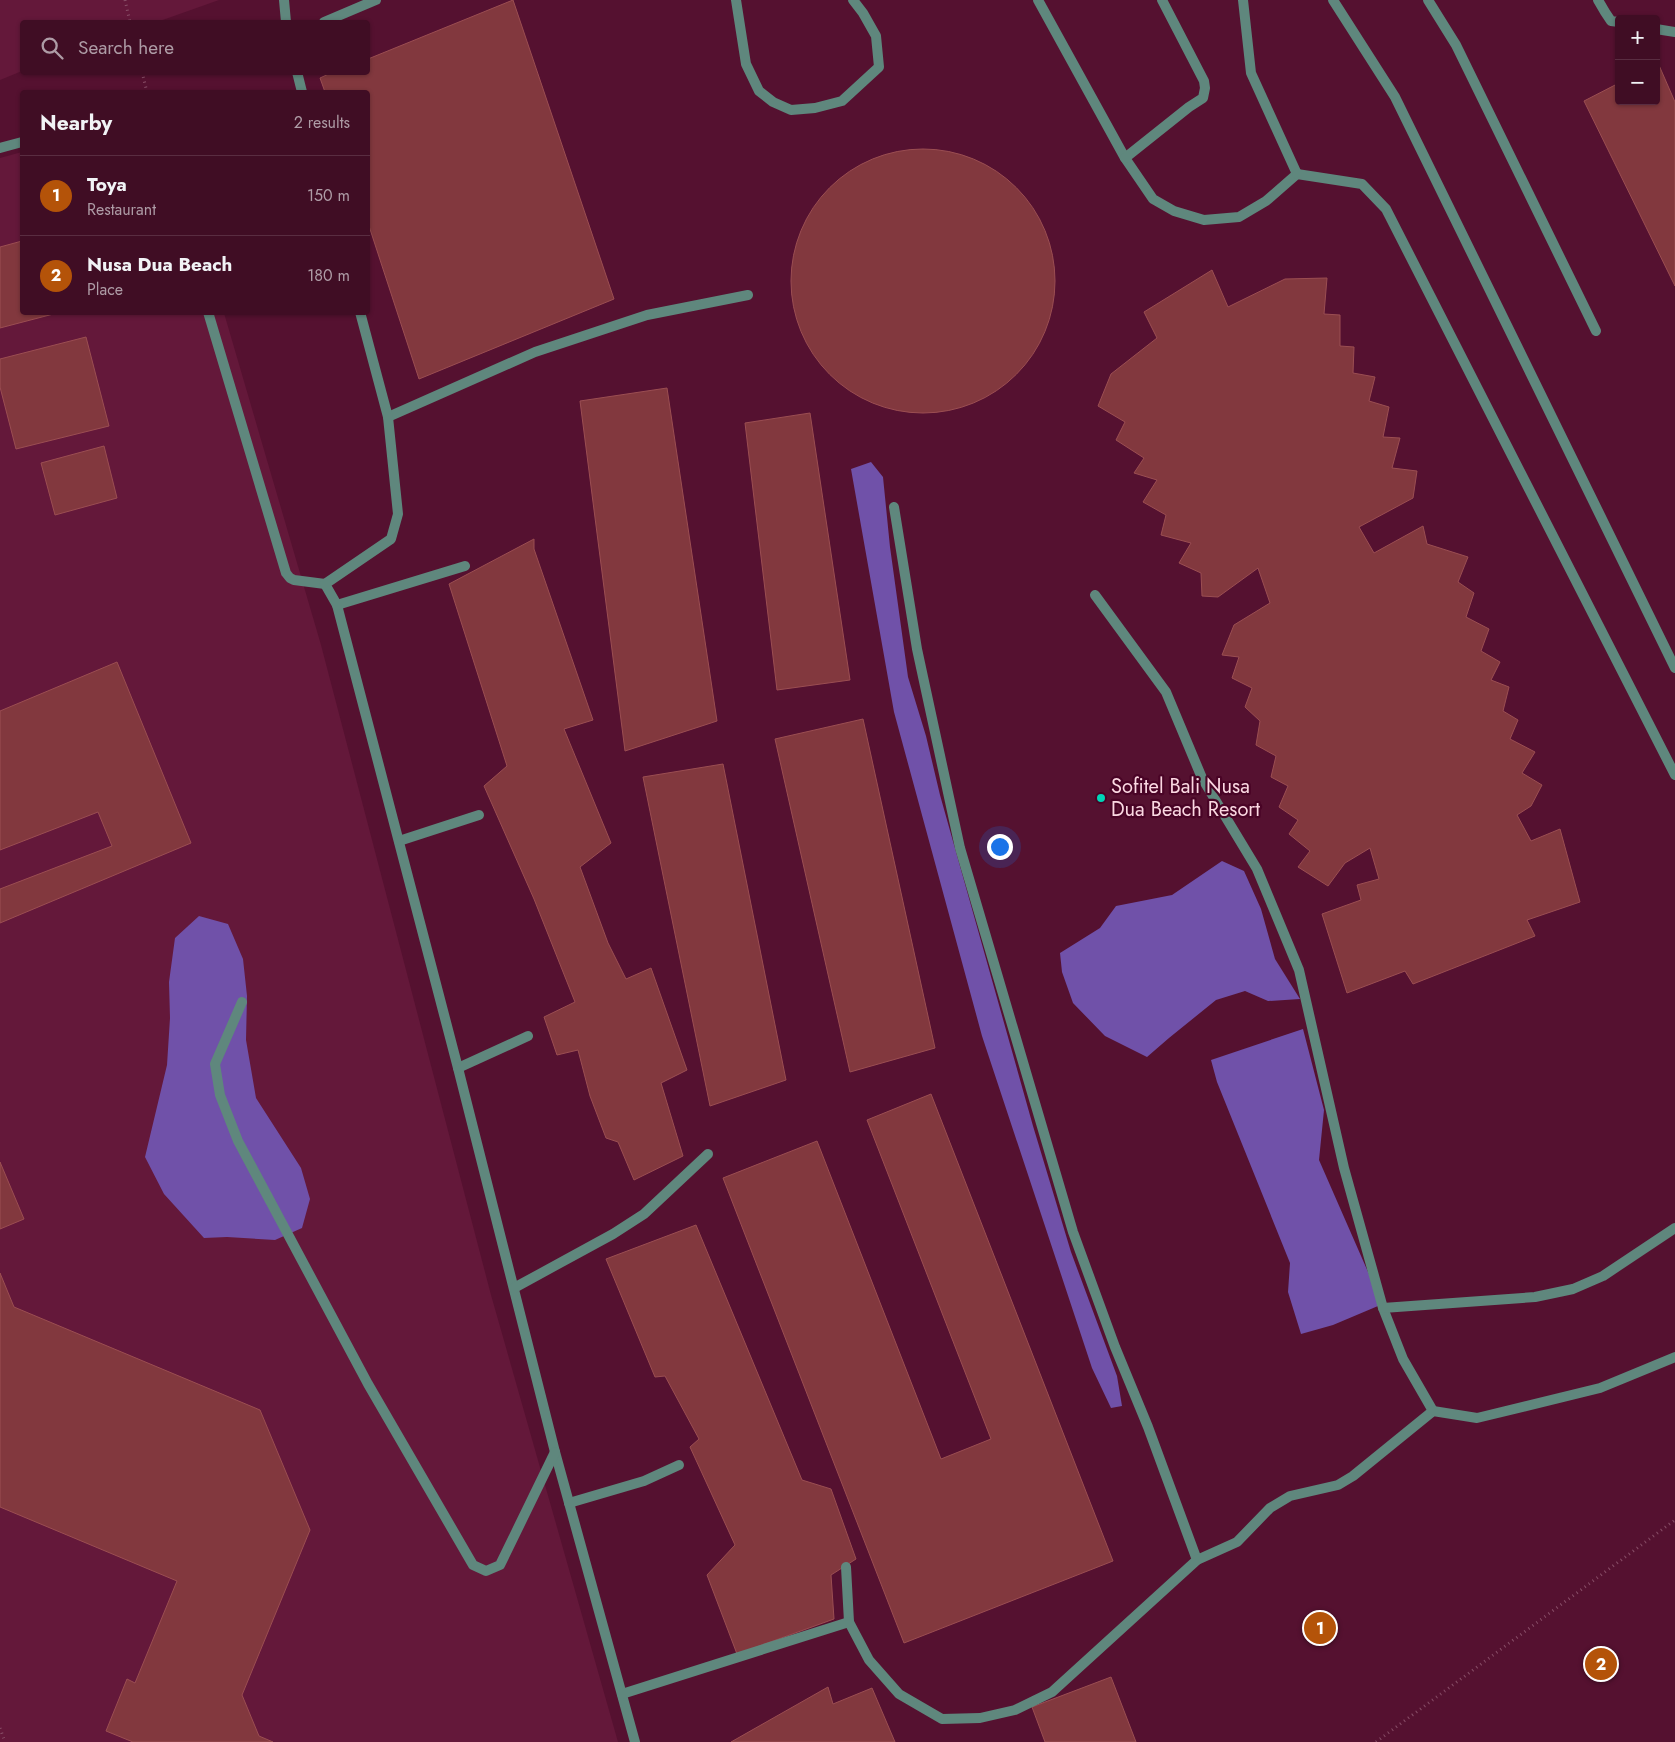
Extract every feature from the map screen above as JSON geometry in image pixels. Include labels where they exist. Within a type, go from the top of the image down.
[{"type":"lane","points":[[284,0],[286,20]]},
{"type":"lane","points":[[329,20],[376,0]]},
{"type":"lane","points":[[736,0],[746,64],[760,91],[773,102],[791,110],[815,108],[842,101],[879,67],[876,36],[853,0]]},
{"type":"lane","points":[[1038,0],[1125,158],[1153,199],[1174,211],[1204,220],[1239,218],[1266,201],[1297,174],[1362,184],[1386,209],[1675,775]]},
{"type":"lane","points":[[1125,158],[1203,98],[1206,88],[1204,80],[1162,0]]},
{"type":"lane","points":[[1243,0],[1251,73],[1297,174]]},
{"type":"lane","points":[[1333,0],[1395,96],[1675,668]]},
{"type":"lane","points":[[1428,0],[1456,45],[1596,331]]},
{"type":"lane","points":[[1598,0],[1611,21],[1615,22]]},
{"type":"lane","points":[[1660,30],[1675,32]]},
{"type":"lane","points":[[298,75],[302,90]]},
{"type":"lane","points":[[0,148],[20,143]]},
{"type":"lane","points":[[388,418],[535,352],[647,315],[748,295]]},
{"type":"lane","points":[[209,315],[286,573],[294,580],[325,584],[391,539],[398,514],[388,418],[361,315]]},
{"type":"lane","points":[[894,507],[917,649],[960,848],[1073,1232],[1115,1347],[1148,1426],[1197,1560]]},
{"type":"lane","points":[[337,605],[465,566]]},
{"type":"lane","points":[[325,584],[337,605],[458,1068],[555,1452],[635,1742]]},
{"type":"lane","points":[[1095,595],[1166,692],[1202,778],[1256,869],[1299,970],[1344,1168],[1383,1308],[1403,1360],[1433,1411]]},
{"type":"lane","points":[[399,841],[480,814]]},
{"type":"lane","points":[[242,1002],[215,1064],[220,1095],[238,1141],[368,1384],[473,1565],[486,1571],[500,1565],[555,1452]]},
{"type":"lane","points":[[458,1068],[528,1036]]},
{"type":"lane","points":[[514,1288],[613,1234],[644,1214],[708,1154]]},
{"type":"lane","points":[[1383,1308],[1535,1298],[1573,1289],[1603,1276],[1675,1228]]},
{"type":"lane","points":[[846,1567],[849,1622],[869,1660],[899,1694],[942,1719],[980,1718],[1015,1710],[1052,1692],[1197,1560],[1237,1542],[1270,1508],[1290,1496],[1338,1485],[1353,1476],[1433,1411],[1477,1418],[1600,1388],[1675,1357]]},
{"type":"lane","points":[[569,1503],[644,1481],[679,1465]]},
{"type":"lane","points":[[622,1694],[849,1622]]},
{"type":"path","points":[[125,0],[130,20]]},
{"type":"path","points":[[143,75],[146,90]]},
{"type":"path","points":[[1376,1742],[1675,1520]]},
{"type":"path","points":[[0,1728],[5,1742]]},
{"type":"shaded area","points":[[0,0],[219,0],[163,20],[20,20],[20,72],[0,80]]},
{"type":"shaded area","points":[[20,153],[20,315],[225,315],[321,645],[491,1295],[618,1742],[0,1742],[0,158]]},
{"type":"shaded area","points":[[871,462],[883,477],[890,547],[908,677],[926,736],[940,795],[1033,1126],[1071,1252],[1117,1376],[1122,1406],[1111,1408],[1092,1368],[982,1036],[894,712],[851,469]]},
{"type":"shaded area","points":[[1222,861],[1244,871],[1261,909],[1275,959],[1300,999],[1268,1001],[1245,991],[1216,1000],[1147,1057],[1105,1036],[1073,1003],[1062,972],[1060,953],[1100,928],[1116,906],[1172,895]]},
{"type":"shaded area","points":[[199,916],[228,924],[243,959],[247,996],[246,1040],[256,1098],[301,1168],[310,1199],[302,1228],[275,1240],[227,1237],[204,1238],[164,1194],[145,1157],[167,1065],[170,1018],[169,982],[175,938]]},
{"type":"shaded area","points":[[1303,1029],[1324,1110],[1319,1160],[1379,1297],[1378,1306],[1333,1325],[1301,1334],[1288,1292],[1290,1263],[1217,1082],[1211,1060]]},
{"type":"building","points":[[513,0],[614,299],[419,379],[370,229],[370,90],[324,90],[320,78],[326,75],[370,75],[370,58]]},
{"type":"building","points":[[1660,68],[1675,102],[1675,286],[1584,101],[1615,85],[1615,105],[1660,105]]},
{"type":"building","points":[[910,149],[936,149],[961,154],[985,164],[1017,187],[1033,207],[1045,230],[1053,255],[1055,281],[1053,307],[1045,332],[1033,355],[1017,375],[997,391],[961,408],[936,413],[910,413],[885,408],[861,398],[829,375],[813,355],[796,319],[791,294],[791,268],[796,243],[806,219],[829,187],[849,171],[885,154]]},
{"type":"building","points":[[20,242],[20,315],[50,315],[0,328],[0,247]]},
{"type":"building","points":[[1212,270],[1228,307],[1285,279],[1327,278],[1324,314],[1340,315],[1340,346],[1354,347],[1353,373],[1375,377],[1369,401],[1389,407],[1383,437],[1400,438],[1392,468],[1417,471],[1413,498],[1359,527],[1374,553],[1423,526],[1427,544],[1468,557],[1458,582],[1474,593],[1466,617],[1489,629],[1481,651],[1500,662],[1491,680],[1509,687],[1503,711],[1518,720],[1510,739],[1535,752],[1522,773],[1542,785],[1531,806],[1517,815],[1531,841],[1560,829],[1580,902],[1527,920],[1535,936],[1413,984],[1405,971],[1347,993],[1322,914],[1361,900],[1357,885],[1379,879],[1370,848],[1345,863],[1328,886],[1298,867],[1310,851],[1289,834],[1298,820],[1279,807],[1288,786],[1271,777],[1276,756],[1256,745],[1260,721],[1245,707],[1252,688],[1232,678],[1239,657],[1222,655],[1234,625],[1270,603],[1258,568],[1218,597],[1202,596],[1201,573],[1179,563],[1191,543],[1161,535],[1166,515],[1143,502],[1157,480],[1134,473],[1144,458],[1116,440],[1125,422],[1098,406],[1111,374],[1157,338],[1144,312]]},
{"type":"building","points":[[86,337],[109,426],[16,449],[0,387],[0,359]]},
{"type":"building","points":[[667,388],[717,721],[625,751],[580,401]]},
{"type":"building","points":[[810,413],[850,680],[777,690],[745,423]]},
{"type":"building","points":[[104,446],[117,498],[55,515],[41,463]]},
{"type":"building","points":[[534,539],[534,549],[593,720],[564,729],[611,843],[580,867],[608,943],[626,979],[651,968],[687,1070],[661,1083],[683,1156],[634,1180],[618,1142],[606,1138],[590,1096],[578,1050],[557,1055],[544,1017],[575,1002],[534,899],[484,786],[507,766],[449,584]]},
{"type":"building","points":[[117,662],[191,843],[0,923],[0,889],[112,846],[98,812],[0,850],[0,711]]},
{"type":"building","points":[[863,719],[935,1048],[850,1072],[775,739]]},
{"type":"building","points":[[723,764],[786,1080],[710,1106],[643,777]]},
{"type":"building","points":[[931,1094],[1113,1561],[904,1643],[723,1178],[817,1141],[941,1459],[991,1439],[867,1120]]},
{"type":"building","points":[[0,1162],[24,1219],[0,1229]]},
{"type":"building","points":[[696,1225],[802,1480],[831,1489],[856,1559],[831,1575],[834,1619],[737,1654],[707,1575],[735,1545],[690,1447],[699,1439],[665,1376],[655,1377],[606,1259]]},
{"type":"building","points":[[0,1273],[14,1307],[260,1410],[310,1530],[242,1695],[259,1736],[273,1742],[133,1742],[106,1731],[127,1679],[135,1683],[177,1581],[0,1507]]},
{"type":"building","points":[[1111,1677],[1136,1742],[1045,1742],[1032,1707]]},
{"type":"building","points":[[828,1687],[833,1704],[872,1688],[895,1742],[731,1742]]},
{"type":"place","name":"Sofitel Bali Nusa Dua Beach Resort","points":[[1101,798]]},
{"type":"place","name":"Toya","points":[[1320,1628]]},
{"type":"place","name":"Nusa Dua Beach","points":[[1601,1664]]}]
